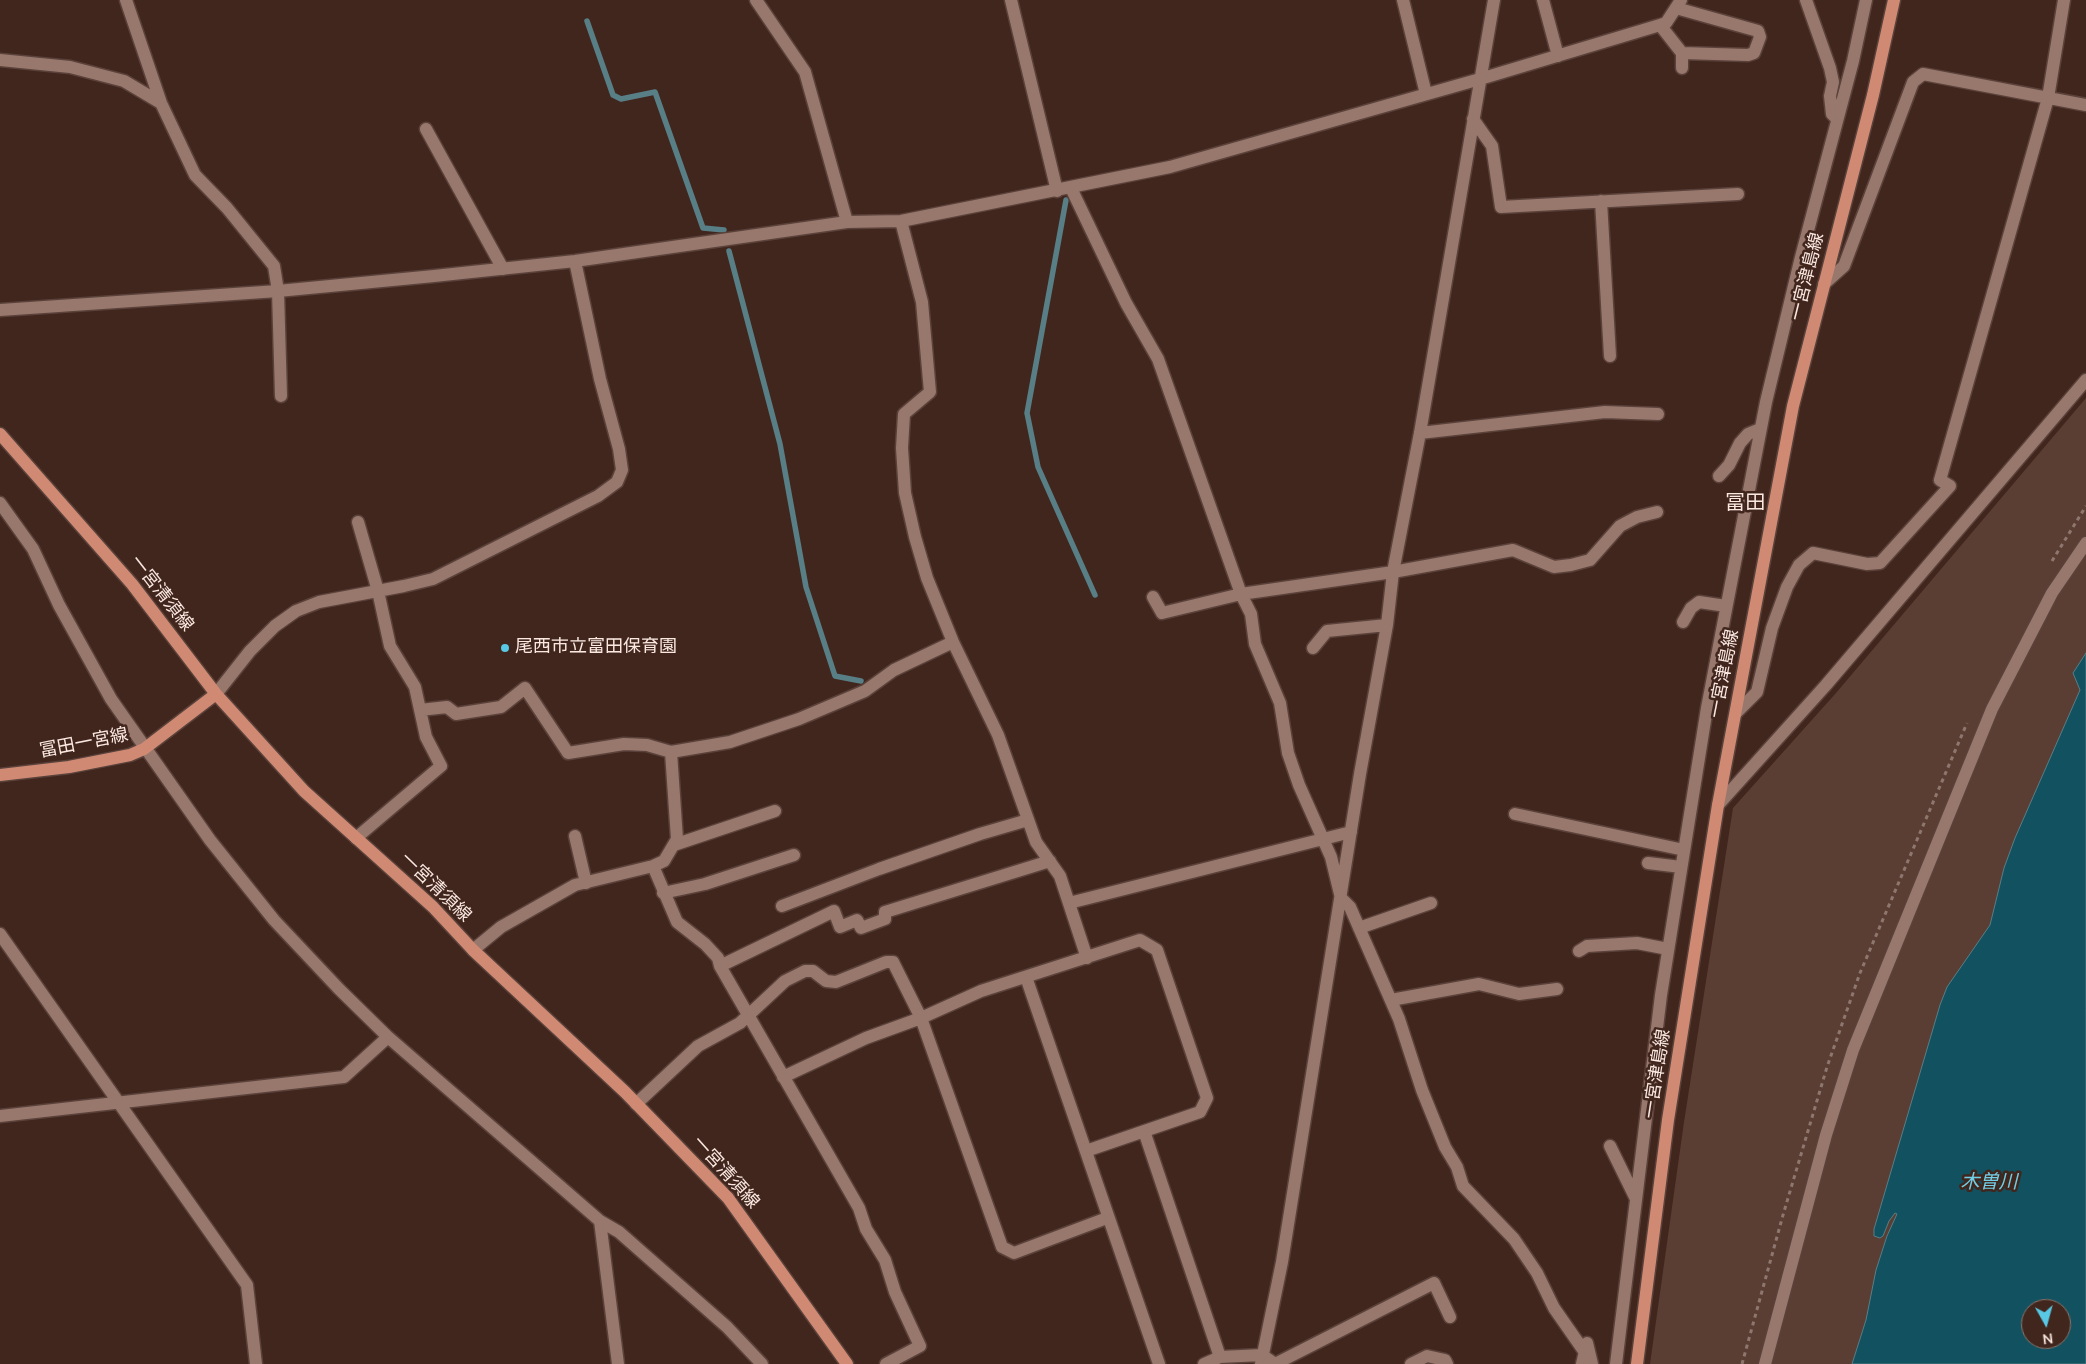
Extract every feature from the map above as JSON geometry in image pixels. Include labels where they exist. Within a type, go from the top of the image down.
[{"type":"main road","name":"一宮津島線","points":[[1637,1364],[1668,1120],[1718,805],[1793,406],[1873,95],[1894,0]]},
{"type":"main road","name":"一宮清須線","points":[[0,434],[132,584],[216,694],[304,791],[432,907],[473,950],[636,1104],[728,1198],[848,1364]]},
{"type":"main road","name":"冨田一宮線","points":[[0,775],[112,760],[144,749],[216,694]]},
{"type":"street","points":[[126,0],[161,103],[195,175],[227,208],[274,266],[278,291],[281,396]]},
{"type":"street","points":[[756,0],[805,72],[847,222]]},
{"type":"street","points":[[1011,0],[1057,191]]},
{"type":"street","points":[[1403,0],[1426,94]]},
{"type":"street","points":[[1262,1359],[1282,1262],[1351,832],[1387,625],[1394,572],[1420,433],[1494,0]]},
{"type":"street","points":[[1542,0],[1558,56]]},
{"type":"street","points":[[1806,0],[1830,68],[1833,82],[1830,96],[1832,114],[1837,119]]},
{"type":"street","points":[[1616,1364],[1668,949],[1706,708],[1760,429],[1853,61],[1866,0]]},
{"type":"street","points":[[1736,713],[1757,692],[1772,628],[1787,587],[1798,565],[1813,553],[1867,564],[1880,563],[1950,486],[1940,480],[2048,98],[2064,0]]},
{"type":"street","points":[[0,310],[278,291],[503,269],[575,261],[847,222],[901,221],[1170,167],[1480,79],[1660,25],[1666,23],[1678,4],[1758,31],[1760,37],[1754,53],[1748,55],[1682,53]]},
{"type":"street","points":[[1660,25],[1682,53],[1682,68]]},
{"type":"street","points":[[0,60],[70,67],[124,81],[161,103]]},
{"type":"street","points":[[1824,284],[1844,266],[1913,82],[1923,74],[2086,105]]},
{"type":"street","points":[[1473,119],[1492,146],[1501,207],[1738,194]]},
{"type":"street","points":[[426,129],[503,269]]},
{"type":"street","points":[[1071,188],[1126,303],[1158,359],[1240,594],[1251,614],[1255,644],[1280,702],[1288,753],[1331,857],[1341,898],[1350,907],[1399,1019],[1422,1090],[1463,1186],[1514,1239],[1537,1272],[1554,1308],[1584,1351]]},
{"type":"street","points":[[1601,201],[1610,356]]},
{"type":"street","points":[[901,221],[922,302],[930,392],[904,414],[902,448],[905,493],[927,578],[953,642],[998,735],[1036,842],[1060,876],[1087,958]]},
{"type":"street","points":[[216,694],[274,626],[296,611],[319,602],[434,578],[598,496],[617,482],[622,470],[619,449],[600,380],[575,261]]},
{"type":"street","points":[[1718,805],[1826,685],[2086,380]]},
{"type":"street","points":[[1420,433],[1605,412],[1658,414]]},
{"type":"street","points":[[1719,476],[1729,464],[1740,443],[1748,434],[1760,429]]},
{"type":"street","points":[[0,503],[33,549],[59,605],[111,699],[144,749],[210,840],[274,920],[339,989],[388,1037],[600,1221],[619,1232],[728,1327],[762,1364]]},
{"type":"street","points":[[1153,596],[1162,613],[1240,594],[1394,572],[1513,550],[1554,567],[1571,565],[1590,560],[1620,526],[1657,512]]},
{"type":"street","points":[[356,838],[441,766],[426,737],[415,686],[390,646],[378,591],[358,522]]},
{"type":"street","points":[[1765,1364],[1826,1135],[1853,1050],[1992,709],[2052,593],[2086,542]]},
{"type":"street","points":[[1683,622],[1691,608],[1700,602],[1726,606]]},
{"type":"street","points":[[1313,648],[1327,631],[1387,625]]},
{"type":"street","points":[[420,710],[447,707],[456,714],[501,707],[525,688],[568,753],[624,744],[647,745],[671,752],[730,742],[799,720],[865,691],[894,670],[953,642]]},
{"type":"street","points":[[473,950],[501,927],[534,906],[575,885],[653,866],[664,861],[677,839],[671,752]]},
{"type":"street","points":[[674,845],[775,811]]},
{"type":"street","points":[[1515,814],[1684,850]]},
{"type":"street","points":[[782,906],[879,869],[980,834],[1028,820]]},
{"type":"street","points":[[1069,903],[1351,832]]},
{"type":"street","points":[[575,836],[586,883]]},
{"type":"street","points":[[663,893],[705,884],[794,855]]},
{"type":"street","points":[[720,966],[834,911],[840,927],[857,920],[861,928],[885,920],[885,912],[1050,861]]},
{"type":"street","points":[[1648,864],[1681,867]]},
{"type":"street","points":[[653,866],[677,922],[705,944],[718,958],[720,966],[750,1015],[859,1208],[866,1229],[885,1260],[895,1292],[920,1346],[886,1364]]},
{"type":"street","points":[[1358,928],[1431,903]]},
{"type":"street","points":[[0,934],[248,1285],[256,1364]]},
{"type":"street","points":[[784,1077],[866,1038],[921,1018],[981,991],[1140,940],[1157,950],[1206,1098],[1200,1112],[1086,1150]]},
{"type":"street","points":[[1578,950],[1587,946],[1637,943],[1668,949]]},
{"type":"street","points":[[636,1104],[698,1046],[750,1015],[785,981],[805,971],[813,971],[826,980],[836,982],[886,962],[894,962],[921,1018],[1002,1247],[1014,1253],[1108,1218]]},
{"type":"street","points":[[1026,977],[1158,1364]]},
{"type":"street","points":[[1390,1000],[1479,984],[1519,994],[1557,989]]},
{"type":"street","points":[[0,1116],[344,1077],[388,1037]]},
{"type":"street","points":[[1144,1131],[1220,1357]]},
{"type":"street","points":[[1610,1146],[1636,1199]]},
{"type":"street","points":[[600,1221],[618,1364]]},
{"type":"street","points":[[1204,1364],[1220,1357],[1262,1359],[1275,1364],[1434,1282],[1450,1317]]},
{"type":"street","points":[[1582,1364],[1587,1343],[1592,1364]]},
{"type":"street","points":[[1411,1364],[1427,1356],[1445,1360],[1447,1364]]},
{"type":"shaded area","points":[[2086,398],[2086,742],[1879,1364],[1650,1364],[1684,1122],[1733,808],[1836,693]]},
{"type":"water","name":"木曽川","points":[[2086,653],[2086,1364],[1852,1364],[1866,1320],[1876,1270],[1887,1236],[1897,1214],[1895,1213],[1889,1221],[1883,1236],[1880,1238],[1874,1236],[1874,1229],[1940,1005],[1947,987],[1990,925],[2004,868],[2015,838],[2080,690],[2073,673]]},
{"type":"waterway","points":[[587,21],[613,95],[621,99],[655,92],[703,228],[724,230]]},
{"type":"waterway","points":[[1066,200],[1027,413],[1038,467],[1095,595]]},
{"type":"waterway","points":[[729,251],[780,444],[806,587],[835,676],[861,681]]},
{"type":"place","name":"尾西市立富田保育園","points":[[505,648]]},
{"type":"district","name":"冨田","points":[[1745,504]]}]
